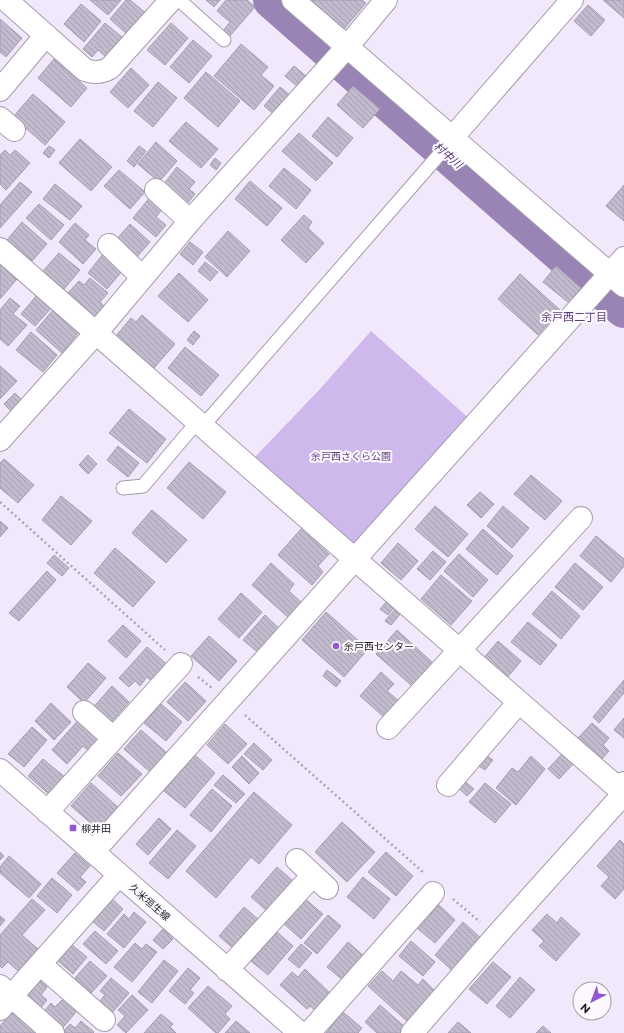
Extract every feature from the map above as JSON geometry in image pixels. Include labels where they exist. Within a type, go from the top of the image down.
[{"type":"street","points":[[6,0],[85,70],[97,72],[110,68],[172,0]]},
{"type":"street","points":[[93,852],[354,560],[611,278],[450,139],[341,54],[293,0]]},
{"type":"street","points":[[0,440],[96,333],[190,221],[341,54],[386,0]]},
{"type":"street","points":[[450,139],[572,0]]},
{"type":"street","points":[[0,90],[46,35]]},
{"type":"street","points":[[156,190],[190,221]]},
{"type":"street","points":[[109,245],[142,277]]},
{"type":"street","points":[[0,249],[200,423],[354,560],[519,702],[622,794],[412,1033]]},
{"type":"street","points":[[388,728],[580,518]]},
{"type":"street","points":[[47,812],[181,664]]},
{"type":"street","points":[[448,785],[519,702]]},
{"type":"street","points":[[84,712],[113,738]]},
{"type":"street","name":"久米垣生線","points":[[0,770],[228,970],[290,1030]]},
{"type":"street","points":[[228,970],[312,874]]},
{"type":"street","points":[[53,1033],[4,997],[40,964],[119,875]]},
{"type":"street","points":[[309,1033],[441,893]]},
{"type":"street","points":[[40,964],[104,1020]]},
{"type":"lane","points":[[172,0],[224,40]]},
{"type":"lane","points":[[123,488],[143,486],[438,156],[450,139]]},
{"type":"path","points":[[0,502],[181,664],[228,701],[424,873]]},
{"type":"path","points":[[441,893],[496,936]]},
{"type":"green space","name":"余戸西さくら公園","points":[[371,331],[472,421],[365,542],[347,544],[252,460],[320,389]]},
{"type":"building","points":[[90,0],[121,0],[108,15]]},
{"type":"building","points":[[126,0],[130,0],[147,14],[128,35],[110,19]]},
{"type":"building","points":[[206,0],[220,0],[214,7]]},
{"type":"building","points":[[226,0],[247,0],[255,7],[229,37],[223,31],[230,22],[217,11]]},
{"type":"building","points":[[311,0],[362,0],[366,3],[344,29]]},
{"type":"building","points":[[603,0],[624,0],[624,18]]},
{"type":"building","points":[[81,4],[101,21],[84,42],[64,24]]},
{"type":"building","points":[[588,5],[605,20],[591,36],[574,21]]},
{"type":"building","points":[[0,19],[22,38],[6,57],[0,52]]},
{"type":"building","points":[[105,23],[123,38],[106,57],[98,50],[92,57],[83,49]]},
{"type":"building","points":[[171,23],[188,38],[165,65],[147,50]]},
{"type":"building","points":[[193,40],[212,56],[189,83],[170,67]]},
{"type":"building","points":[[241,44],[268,67],[261,75],[274,86],[254,110],[214,76]]},
{"type":"building","points":[[54,59],[87,88],[71,107],[38,78]]},
{"type":"building","points":[[294,66],[307,77],[298,87],[285,76]]},
{"type":"building","points":[[131,68],[149,85],[128,108],[110,92]]},
{"type":"building","points":[[206,72],[240,101],[218,127],[184,98]]},
{"type":"building","points":[[158,82],[177,98],[153,127],[134,111]]},
{"type":"building","points":[[353,86],[380,109],[363,128],[337,105]]},
{"type":"building","points":[[280,87],[292,97],[276,116],[264,106]]},
{"type":"building","points":[[33,94],[65,122],[45,145],[13,117]]},
{"type":"building","points":[[328,117],[353,138],[337,157],[312,136]]},
{"type":"building","points":[[186,122],[218,149],[201,168],[169,141]]},
{"type":"building","points":[[299,133],[333,163],[316,181],[282,151]]},
{"type":"building","points":[[80,139],[112,167],[91,191],[59,163]]},
{"type":"building","points":[[156,142],[177,161],[159,182],[138,164]]},
{"type":"building","points":[[49,146],[55,150],[49,158],[43,153]]},
{"type":"building","points":[[139,146],[146,151],[134,167],[127,161]]},
{"type":"building","points":[[5,150],[10,155],[15,150],[30,163],[6,190],[0,184],[0,155]]},
{"type":"building","points":[[215,158],[221,163],[216,170],[210,165]]},
{"type":"building","points":[[177,167],[195,182],[189,189],[195,194],[186,205],[163,185]]},
{"type":"building","points":[[284,168],[311,190],[296,209],[269,186]]},
{"type":"building","points":[[119,170],[145,192],[130,209],[104,186]]},
{"type":"building","points":[[250,181],[282,208],[267,226],[235,199]]},
{"type":"building","points":[[20,182],[32,192],[0,228],[0,205]]},
{"type":"building","points":[[55,184],[82,206],[70,220],[43,199]]},
{"type":"building","points":[[624,185],[624,221],[606,206]]},
{"type":"building","points":[[151,196],[164,207],[156,217],[166,225],[156,237],[133,218]]},
{"type":"building","points":[[39,204],[64,225],[51,240],[26,218]]},
{"type":"building","points":[[304,215],[312,222],[308,228],[324,243],[306,263],[281,240]]},
{"type":"building","points":[[22,222],[47,244],[32,261],[7,240]]},
{"type":"building","points":[[75,223],[89,235],[85,240],[96,249],[83,264],[59,242]]},
{"type":"building","points":[[130,224],[150,242],[135,259],[115,241]]},
{"type":"building","points":[[228,231],[250,251],[227,277],[205,257]]},
{"type":"building","points":[[190,242],[203,252],[193,265],[180,254]]},
{"type":"building","points":[[59,253],[80,270],[64,289],[43,271]]},
{"type":"building","points":[[103,254],[123,270],[107,289],[88,273]]},
{"type":"building","points":[[205,262],[218,272],[210,281],[198,271]]},
{"type":"building","points":[[0,264],[17,279],[0,299]]},
{"type":"building","points":[[556,266],[581,288],[569,303],[543,282]]},
{"type":"building","points":[[179,273],[208,300],[188,322],[158,296]]},
{"type":"building","points":[[520,274],[560,310],[538,335],[498,299]]},
{"type":"building","points":[[90,278],[108,293],[100,302],[105,307],[95,320],[66,295],[79,281],[84,285]]},
{"type":"building","points":[[37,295],[52,307],[35,326],[21,314]]},
{"type":"building","points":[[10,298],[20,306],[13,314],[27,325],[8,346],[0,339],[0,310]]},
{"type":"building","points":[[53,310],[79,332],[62,353],[36,330]]},
{"type":"building","points":[[142,315],[175,344],[154,368],[116,336],[131,318],[136,322]]},
{"type":"building","points":[[194,331],[200,336],[193,345],[187,340]]},
{"type":"building","points":[[31,332],[57,355],[43,372],[16,350]]},
{"type":"building","points":[[185,347],[219,375],[201,396],[168,368]]},
{"type":"building","points":[[0,366],[17,381],[0,399]]},
{"type":"building","points":[[15,393],[24,402],[13,413],[4,404]]},
{"type":"building","points":[[129,409],[166,439],[147,463],[109,433]]},
{"type":"building","points":[[118,446],[139,463],[128,477],[107,460]]},
{"type":"building","points":[[88,455],[97,464],[88,474],[79,465]]},
{"type":"building","points":[[4,459],[34,485],[18,503],[0,488],[0,463]]},
{"type":"building","points":[[189,462],[226,492],[203,519],[167,488]]},
{"type":"building","points":[[531,475],[562,501],[545,520],[514,494]]},
{"type":"building","points":[[480,492],[494,504],[481,518],[467,505]]},
{"type":"building","points":[[61,496],[92,521],[71,545],[42,520]]},
{"type":"building","points":[[435,506],[468,534],[448,557],[415,529]]},
{"type":"building","points":[[503,506],[529,528],[512,548],[487,526]]},
{"type":"building","points":[[152,510],[187,540],[166,563],[132,533]]},
{"type":"building","points":[[0,521],[8,528],[0,537]]},
{"type":"building","points":[[301,529],[329,554],[318,566],[323,572],[312,585],[278,555]]},
{"type":"building","points":[[483,529],[513,556],[497,575],[466,549]]},
{"type":"building","points":[[596,536],[624,559],[624,566],[611,582],[580,556]]},
{"type":"building","points":[[398,543],[418,561],[401,580],[381,563]]},
{"type":"building","points":[[115,548],[155,582],[133,607],[94,573]]},
{"type":"building","points":[[433,551],[446,562],[430,580],[417,569]]},
{"type":"building","points":[[459,554],[488,580],[473,597],[444,571]]},
{"type":"building","points":[[54,555],[69,568],[62,576],[47,563]]},
{"type":"building","points":[[271,563],[294,584],[289,591],[302,603],[289,618],[252,585]]},
{"type":"building","points":[[575,563],[603,587],[583,610],[555,587]]},
{"type":"building","points":[[47,571],[56,580],[19,621],[9,613]]},
{"type":"building","points":[[441,575],[472,601],[451,625],[421,599]]},
{"type":"building","points":[[552,591],[580,616],[561,639],[532,614]]},
{"type":"building","points":[[241,593],[262,612],[239,638],[218,619]]},
{"type":"building","points":[[389,599],[396,605],[388,615],[380,609]]},
{"type":"building","points":[[397,607],[402,612],[391,625],[385,621]]},
{"type":"building","points":[[326,612],[368,649],[344,677],[302,640]]},
{"type":"building","points":[[265,615],[282,631],[261,655],[243,640]]},
{"type":"building","points":[[528,622],[557,645],[540,665],[511,642]]},
{"type":"building","points":[[123,625],[141,641],[126,658],[108,641]]},
{"type":"building","points":[[397,630],[433,663],[412,686],[376,654]]},
{"type":"building","points":[[209,636],[237,661],[219,681],[191,656]]},
{"type":"building","points":[[498,641],[521,661],[506,679],[483,659]]},
{"type":"building","points":[[147,647],[169,666],[154,683],[147,677],[140,686],[135,681],[129,687],[119,678]]},
{"type":"building","points":[[88,663],[106,678],[84,703],[67,687]]},
{"type":"building","points":[[327,670],[341,681],[336,687],[323,676]]},
{"type":"building","points":[[381,672],[394,684],[387,691],[399,701],[385,718],[360,696]]},
{"type":"building","points":[[624,680],[624,693],[599,723],[593,717]]},
{"type":"building","points":[[185,682],[206,701],[188,721],[167,702]]},
{"type":"building","points":[[112,686],[129,702],[109,725],[92,709]]},
{"type":"building","points":[[51,703],[71,722],[54,740],[35,721]]},
{"type":"building","points":[[161,704],[182,722],[166,741],[144,723]]},
{"type":"building","points":[[80,718],[103,739],[90,752],[83,746],[67,764],[52,750]]},
{"type":"building","points":[[624,718],[624,738],[614,730]]},
{"type":"building","points":[[592,723],[609,738],[603,745],[609,751],[602,759],[578,738]]},
{"type":"building","points":[[225,724],[247,744],[228,764],[207,745]]},
{"type":"building","points":[[32,727],[47,740],[24,767],[8,754]]},
{"type":"building","points":[[141,730],[167,753],[150,772],[124,749]]},
{"type":"building","points":[[254,743],[272,760],[263,770],[244,754]]},
{"type":"building","points":[[118,753],[142,774],[121,796],[98,776]]},
{"type":"building","points":[[562,754],[573,764],[559,779],[548,769]]},
{"type":"building","points":[[195,755],[215,773],[185,808],[164,791]]},
{"type":"building","points":[[242,756],[259,773],[249,784],[232,767]]},
{"type":"building","points":[[487,756],[493,760],[485,770],[479,766]]},
{"type":"building","points":[[531,756],[545,769],[516,805],[496,788],[512,768],[518,772]]},
{"type":"building","points":[[43,759],[66,778],[51,796],[28,776]]},
{"type":"building","points":[[223,775],[245,794],[236,803],[214,785]]},
{"type":"building","points":[[463,780],[474,789],[467,796],[457,787]]},
{"type":"building","points":[[91,783],[120,809],[100,831],[71,806]]},
{"type":"building","points":[[485,783],[511,804],[495,823],[469,802]]},
{"type":"building","points":[[212,789],[232,806],[211,832],[190,815]]},
{"type":"building","points":[[254,792],[292,825],[259,864],[251,857],[216,898],[186,871]]},
{"type":"building","points":[[159,818],[171,829],[148,855],[136,844]]},
{"type":"building","points":[[342,822],[375,852],[347,882],[315,852]]},
{"type":"building","points":[[177,830],[196,846],[168,879],[149,863]]},
{"type":"building","points":[[620,840],[624,844],[624,889],[615,899],[601,886],[609,877],[597,866]]},
{"type":"building","points":[[0,852],[4,856],[0,860]]},
{"type":"building","points":[[386,852],[413,876],[396,896],[368,872]]},
{"type":"building","points":[[75,853],[90,866],[80,877],[86,882],[78,891],[57,873]]},
{"type":"building","points":[[9,856],[41,884],[29,898],[0,873],[0,867]]},
{"type":"building","points":[[277,867],[293,881],[267,911],[251,897]]},
{"type":"building","points":[[363,877],[390,899],[374,919],[347,897]]},
{"type":"building","points":[[52,878],[72,895],[57,913],[37,896]]},
{"type":"building","points":[[110,897],[123,909],[104,931],[91,920]]},
{"type":"building","points":[[304,898],[323,914],[301,939],[283,923]]},
{"type":"building","points":[[32,899],[45,910],[22,935],[38,949],[18,971],[8,962],[2,968],[0,966],[0,935]]},
{"type":"building","points":[[439,905],[455,920],[435,943],[418,929]]},
{"type":"building","points":[[244,907],[258,919],[234,949],[219,936]]},
{"type":"building","points":[[134,912],[146,922],[124,948],[107,934],[124,914],[129,919]]},
{"type":"building","points":[[547,914],[557,923],[561,917],[580,934],[556,961],[539,946],[544,941],[532,930]]},
{"type":"building","points":[[328,915],[341,926],[317,954],[304,943]]},
{"type":"building","points":[[0,916],[5,920],[0,926]]},
{"type":"building","points":[[463,922],[483,940],[455,973],[435,955]]},
{"type":"building","points":[[163,929],[173,939],[163,949],[153,940]]},
{"type":"building","points":[[95,931],[118,951],[106,964],[83,944]]},
{"type":"building","points":[[277,932],[293,946],[268,975],[251,961]]},
{"type":"building","points":[[411,941],[435,962],[423,976],[399,956]]},
{"type":"building","points":[[348,942],[365,957],[344,981],[327,967]]},
{"type":"building","points":[[135,943],[142,949],[146,944],[157,952],[132,982],[114,967]]},
{"type":"building","points":[[71,944],[87,957],[73,974],[57,960]]},
{"type":"building","points":[[301,944],[312,953],[299,968],[288,959]]},
{"type":"building","points":[[164,960],[178,971],[152,1003],[138,992]]},
{"type":"building","points":[[90,961],[107,976],[91,993],[75,978]]},
{"type":"building","points":[[493,962],[511,977],[487,1004],[469,989]]},
{"type":"building","points":[[188,968],[200,978],[190,990],[194,993],[185,1004],[169,991]]},
{"type":"building","points":[[305,969],[332,995],[317,1012],[310,1006],[307,1009],[280,985],[292,972],[298,977]]},
{"type":"building","points":[[382,971],[393,981],[401,971],[418,985],[423,979],[436,992],[409,1023],[368,986]]},
{"type":"building","points":[[520,977],[535,990],[510,1018],[496,1006]]},
{"type":"building","points":[[111,978],[129,993],[112,1013],[99,1002],[105,995],[100,991]]},
{"type":"building","points":[[39,980],[47,987],[41,995],[47,1000],[38,1011],[23,998]]},
{"type":"building","points":[[208,986],[232,1006],[225,1014],[230,1019],[218,1033],[216,1033],[188,1008]]},
{"type":"building","points":[[132,995],[148,1010],[126,1033],[117,1025],[125,1016],[118,1010]]},
{"type":"building","points":[[62,1000],[76,1012],[61,1030],[42,1014],[51,1003],[55,1007]]},
{"type":"building","points":[[380,1005],[405,1027],[400,1033],[377,1033],[365,1022]]},
{"type":"building","points":[[13,1011],[37,1033],[0,1033],[0,1026]]},
{"type":"building","points":[[343,1012],[362,1028],[358,1033],[326,1033]]},
{"type":"building","points":[[161,1014],[173,1024],[170,1027],[176,1033],[144,1033]]},
{"type":"building","points":[[81,1021],[94,1032],[62,1033],[70,1024],[75,1028]]},
{"type":"building","points":[[236,1021],[250,1033],[225,1033]]},
{"type":"building","points":[[458,1022],[471,1033],[448,1033]]},
{"type":"building","points":[[543,1026],[551,1033],[536,1033]]},
{"type":"waterway","name":"村中川","points":[[272,0],[624,309]]},
{"type":"place","name":"余戸西センター","points":[[336,646]]},
{"type":"place","name":"柳井田","points":[[73,828]]},
{"type":"district","name":"余戸西二丁目","points":[[574,317]]}]
